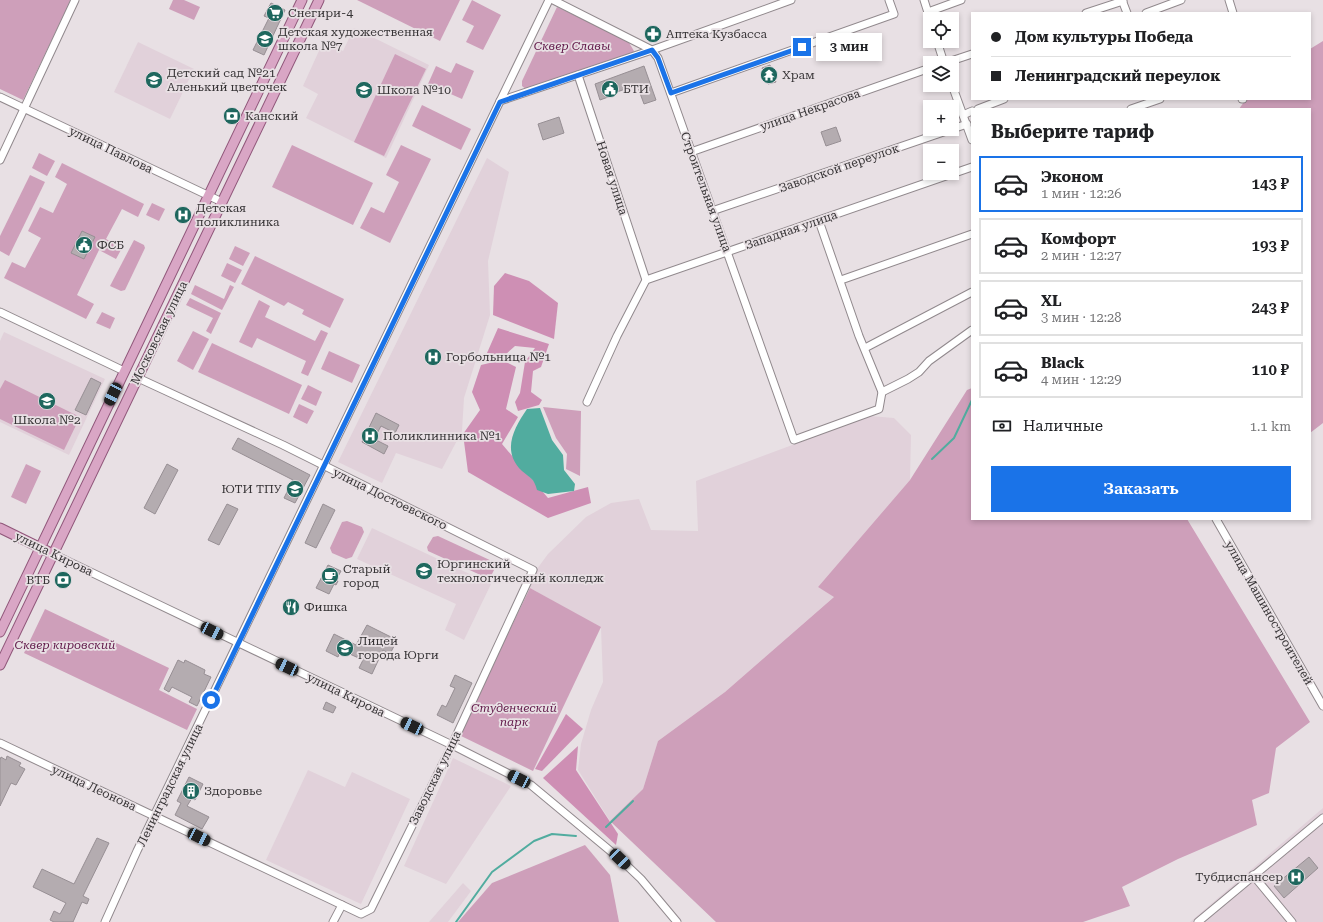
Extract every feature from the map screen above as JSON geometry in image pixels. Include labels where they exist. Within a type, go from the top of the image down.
[{"type":"main road","name":"Московская улица","points":[[0,632],[302,0]]},
{"type":"main road","name":"Московская улица","points":[[0,665],[319,0]]},
{"type":"main road","name":"улица Кирова","points":[[0,528],[53,554]]},
{"type":"street","points":[[0,160],[75,0]]},
{"type":"street","name":"Ленинградская улица","points":[[105,922],[154,816],[549,0]]},
{"type":"street","points":[[553,0],[652,50]]},
{"type":"street","points":[[500,102],[652,50],[791,0]]},
{"type":"street","points":[[671,93],[894,14],[889,0]]},
{"type":"street","points":[[924,0],[928,12]]},
{"type":"street","points":[[937,12],[961,0]]},
{"type":"street","points":[[1089,12],[1122,0],[1126,12]]},
{"type":"street","points":[[1149,12],[1181,0]]},
{"type":"street","points":[[1229,0],[1233,12]]},
{"type":"street","name":"Строительная улица","points":[[652,50],[658,58],[671,93],[794,440],[879,409],[882,392]]},
{"type":"street","points":[[959,58],[971,54]]},
{"type":"street","name":"улица Некрасова","points":[[691,152],[923,70]]},
{"type":"street","name":"Новая улица","points":[[578,75],[646,280]]},
{"type":"street","points":[[955,92],[971,137]]},
{"type":"street","name":"улица Павлова","points":[[0,98],[222,202]]},
{"type":"street","points":[[981,108],[1001,100]]},
{"type":"street","points":[[1134,108],[1154,100]]},
{"type":"street","points":[[963,115],[971,111]]},
{"type":"street","name":"Заводской переулок","points":[[712,211],[967,124]]},
{"type":"street","name":"Западная улица","points":[[646,280],[971,167]]},
{"type":"street","points":[[819,221],[841,280],[859,336],[882,392],[919,372],[929,361],[971,331]]},
{"type":"street","points":[[841,280],[971,234]]},
{"type":"street","points":[[587,402],[617,336],[646,280]]},
{"type":"street","points":[[865,348],[971,293]]},
{"type":"street","points":[[0,312],[124,371]]},
{"type":"street","name":"улица Достоевского","points":[[138,378],[283,445],[533,570]]},
{"type":"street","name":"улица Машиностроителей","points":[[1217,520],[1323,706]]},
{"type":"street","name":"улица Кирова","points":[[53,554],[238,644],[452,745],[537,789],[620,859],[641,879],[678,922]]},
{"type":"street","name":"Заводская улица","points":[[361,914],[371,909],[452,745],[533,570]]},
{"type":"street","name":"улица Леонова","points":[[0,743],[361,914]]},
{"type":"street","points":[[1198,922],[1323,818]]},
{"type":"street","points":[[1253,875],[1292,922]]},
{"type":"street","points":[[333,922],[342,905]]},
{"type":"shaded area","name":"Школа №10","points":[[354,28],[429,65],[386,158],[306,118],[318,94],[303,86],[323,42],[343,51]]},
{"type":"shaded area","name":"Детский сад №21 Аленький цветочек","points":[[138,42],[194,69],[170,119],[114,92]]},
{"type":"shaded area","name":"Горбольница №1","points":[[487,158],[509,172],[488,261],[490,315],[464,398],[462,431],[442,469],[396,453],[382,483],[338,462]]},
{"type":"shaded area","points":[[505,273],[529,281],[558,303],[554,339],[493,315],[494,286]]},
{"type":"shaded area","points":[[498,328],[549,344],[541,367],[533,371],[531,392],[542,400],[539,405],[518,411],[515,402],[520,393],[525,362],[535,348],[515,346],[504,356],[487,353]]},
{"type":"shaded area","name":"Школа №2","points":[[4,332],[105,379],[69,455],[0,422],[0,341]]},
{"type":"shaded area","points":[[502,360],[516,367],[506,409],[518,417],[502,444],[548,498],[588,487],[591,503],[548,518],[468,472],[463,434],[480,410],[472,392],[481,365]]},
{"type":"shaded area","points":[[540,408],[552,440],[563,455],[564,470],[575,484],[574,491],[548,494],[537,490],[533,481],[522,471],[512,456],[511,448],[514,432],[522,416],[527,409]]},
{"type":"shaded area","points":[[870,416],[894,418],[911,435],[910,480],[818,587],[835,596],[725,692],[658,741],[643,789],[610,821],[578,770],[581,744],[591,710],[603,682],[601,628],[530,588],[534,573],[548,554],[586,517],[611,503],[639,499],[651,530],[698,531],[696,481]]},
{"type":"shaded area","name":"Юргинский технологический колледж","points":[[372,528],[491,584],[464,640],[445,630],[456,604],[357,559]]},
{"type":"shaded area","points":[[566,714],[583,729],[542,771],[535,769]]},
{"type":"shaded area","points":[[578,746],[576,770],[618,834],[616,845],[543,778]]},
{"type":"shaded area","points":[[453,758],[511,786],[446,884],[404,866]]},
{"type":"shaded area","points":[[308,770],[345,787],[352,772],[410,799],[361,904],[266,860]]},
{"type":"shaded area","points":[[1323,808],[1323,922],[1190,922]]},
{"type":"shaded area","points":[[463,883],[471,891],[448,922],[429,922]]},
{"type":"green space","points":[[0,0],[71,0],[23,100],[0,89]]},
{"type":"green space","points":[[173,0],[184,0],[200,7],[194,20],[169,9]]},
{"type":"green space","points":[[357,0],[460,0],[440,41]]},
{"type":"green space","points":[[472,0],[501,15],[483,50],[466,42],[474,26],[462,20]]},
{"type":"green space","name":"Сквер Славы","points":[[557,7],[628,41],[634,51],[632,55],[527,90],[522,86],[522,81]]},
{"type":"green space","points":[[1323,41],[1323,423],[1311,432],[1311,108],[1240,108],[1245,100],[1311,100],[1311,48]]},
{"type":"green space","points":[[395,54],[426,69],[384,156],[354,142]]},
{"type":"green space","points":[[456,63],[474,71],[462,99],[428,84],[436,66],[451,73]]},
{"type":"green space","points":[[422,105],[471,129],[461,150],[412,126]]},
{"type":"green space","points":[[292,145],[373,183],[353,225],[272,187]]},
{"type":"green space","points":[[401,145],[431,159],[390,243],[360,228],[371,207],[384,213],[399,182],[386,175]]},
{"type":"green space","points":[[39,153],[55,161],[47,176],[32,168]]},
{"type":"green space","points":[[62,163],[144,204],[138,217],[122,209],[106,239],[122,248],[116,259],[99,250],[77,295],[94,304],[86,319],[4,278],[12,262],[25,268],[41,238],[28,231],[40,207],[53,213],[67,184],[55,177]]},
{"type":"green space","points":[[30,175],[45,182],[9,256],[0,251],[0,236]]},
{"type":"green space","points":[[152,203],[165,209],[159,221],[146,215]]},
{"type":"green space","points":[[134,240],[144,245],[145,248],[125,290],[121,291],[110,286]]},
{"type":"green space","points":[[235,246],[250,253],[243,266],[229,259]]},
{"type":"green space","points":[[255,256],[344,299],[330,328],[302,314],[304,310],[288,302],[284,306],[241,284]]},
{"type":"green space","points":[[227,263],[242,270],[235,283],[221,276]]},
{"type":"green space","points":[[195,285],[224,299],[230,285],[234,287],[222,310],[191,294]]},
{"type":"green space","points":[[190,298],[221,313],[211,334],[206,331],[213,318],[186,305]]},
{"type":"green space","points":[[259,300],[270,306],[265,317],[315,341],[321,330],[328,333],[308,376],[301,373],[306,361],[257,338],[252,348],[239,342]]},
{"type":"green space","points":[[102,312],[115,318],[110,329],[96,323]]},
{"type":"green space","points":[[193,331],[209,339],[193,370],[177,361]]},
{"type":"green space","points":[[212,343],[302,385],[289,414],[198,372]]},
{"type":"green space","points":[[329,351],[360,365],[352,383],[321,369]]},
{"type":"green space","points":[[5,380],[80,417],[64,450],[0,419],[0,389]]},
{"type":"green space","points":[[308,385],[322,392],[316,406],[301,399]]},
{"type":"green space","points":[[971,388],[971,520],[1188,520],[1310,722],[1276,748],[1269,793],[1252,800],[1257,825],[1178,859],[1122,887],[1130,906],[1083,922],[716,922],[610,821],[643,789],[658,741],[725,692],[834,597],[818,587],[910,480],[967,390]]},
{"type":"green space","points":[[299,404],[314,411],[307,424],[293,417]]},
{"type":"green space","points":[[543,407],[581,411],[580,476],[566,469],[567,454],[556,438]]},
{"type":"green space","points":[[26,464],[41,471],[26,504],[11,497]]},
{"type":"green space","points":[[347,521],[362,527],[364,532],[352,557],[346,559],[332,553],[330,548],[342,522]]},
{"type":"green space","points":[[438,536],[494,562],[496,566],[491,576],[487,578],[428,551],[427,547],[433,537]]},
{"type":"green space","name":"Студенческий парк","points":[[530,588],[601,627],[533,771],[459,735]]},
{"type":"green space","name":"Сквер кировский","points":[[45,609],[169,668],[159,690],[197,709],[187,730],[24,653]]},
{"type":"green space","points":[[585,845],[610,875],[619,922],[458,922],[492,883]]},
{"type":"building","points":[[271,3],[285,10],[264,55],[253,50],[269,18],[264,16]]},
{"type":"building","name":"Храм","points":[[770,65],[776,82],[768,84],[762,68]]},
{"type":"building","name":"БТИ","points":[[644,66],[656,100],[644,104],[637,85],[611,94],[611,96],[600,100],[595,84]]},
{"type":"building","points":[[559,117],[564,133],[543,140],[538,124]]},
{"type":"building","points":[[836,127],[841,141],[826,146],[821,132]]},
{"type":"building","name":"ФСБ","points":[[82,231],[95,237],[84,259],[71,253]]},
{"type":"building","points":[[91,378],[101,383],[86,415],[75,410]]},
{"type":"building","name":"Поликлинника №1","points":[[376,413],[399,425],[395,433],[381,426],[374,439],[388,446],[384,454],[362,442]]},
{"type":"building","points":[[238,438],[310,475],[295,503],[284,498],[293,480],[232,449]]},
{"type":"building","points":[[167,464],[178,470],[155,514],[144,508]]},
{"type":"building","name":"ЮТИ ТПУ","points":[[227,504],[238,509],[219,545],[208,540]]},
{"type":"building","points":[[323,504],[335,510],[316,548],[305,543]]},
{"type":"building","name":"Старый город","points":[[328,565],[341,571],[336,580],[338,581],[336,585],[334,584],[329,594],[316,588]]},
{"type":"building","name":"Лицей города Юрги","points":[[367,625],[397,640],[390,654],[383,650],[372,674],[359,668],[363,660],[341,650],[338,657],[326,651],[334,634],[356,645]]},
{"type":"building","points":[[178,660],[184,663],[185,660],[205,670],[204,674],[211,677],[197,706],[189,702],[192,697],[172,687],[169,692],[164,689]]},
{"type":"building","points":[[455,675],[472,683],[453,723],[437,715],[442,705],[446,707],[455,688],[450,686]]},
{"type":"building","points":[[326,702],[336,707],[333,713],[323,709]]},
{"type":"building","points":[[7,756],[21,763],[19,766],[25,769],[16,785],[11,783],[0,806],[0,760],[1,757],[6,760]]},
{"type":"building","points":[[189,777],[203,784],[195,800],[192,798],[187,806],[209,817],[202,829],[175,815],[181,803],[177,801]]},
{"type":"building","points":[[97,838],[109,843],[83,896],[89,899],[87,904],[82,902],[73,922],[54,922],[50,920],[54,911],[60,914],[66,903],[33,887],[42,869],[74,884]]},
{"type":"building","name":"Тубдиспансер","points":[[1309,857],[1318,868],[1284,898],[1274,886]]},
{"type":"waterway","points":[[932,459],[954,438],[971,402]]},
{"type":"waterway","points":[[606,827],[633,801]]},
{"type":"waterway","points":[[456,922],[492,872],[534,841],[552,834],[576,836]]},
{"type":"place","name":"Снегири-4","points":[[275,13]]},
{"type":"place","name":"Аптека Кузбасса","points":[[653,34]]},
{"type":"place","name":"Детская художественная школа №7","points":[[265,39]]},
{"type":"place","name":"Храм","points":[[769,75]]},
{"type":"place","name":"Детский сад №21 Аленький цветочек","points":[[154,80]]},
{"type":"place","name":"БТИ","points":[[610,89]]},
{"type":"place","name":"Школа №10","points":[[364,90]]},
{"type":"place","name":"Канский","points":[[232,116]]},
{"type":"place","name":"Детская поликлиника","points":[[183,215]]},
{"type":"place","name":"ФСБ","points":[[84,245]]},
{"type":"place","name":"Горбольница №1","points":[[433,357]]},
{"type":"place","name":"Школа №2","points":[[47,401]]},
{"type":"place","name":"Поликлинника №1","points":[[370,436]]},
{"type":"place","name":"ЮТИ ТПУ","points":[[295,489]]},
{"type":"place","name":"Юргинский технологический колледж","points":[[424,571]]},
{"type":"place","name":"Старый город","points":[[330,576]]},
{"type":"place","name":"ВТБ","points":[[63,580]]},
{"type":"place","name":"Фишка","points":[[291,607]]},
{"type":"place","name":"Лицей города Юрги","points":[[345,648]]},
{"type":"place","name":"Здоровье","points":[[191,791]]},
{"type":"place","name":"Тубдиспансер","points":[[1296,877]]},
{"type":"route","points":[[211,700],[500,102],[652,50],[658,58],[671,93],[802,47]]}]
